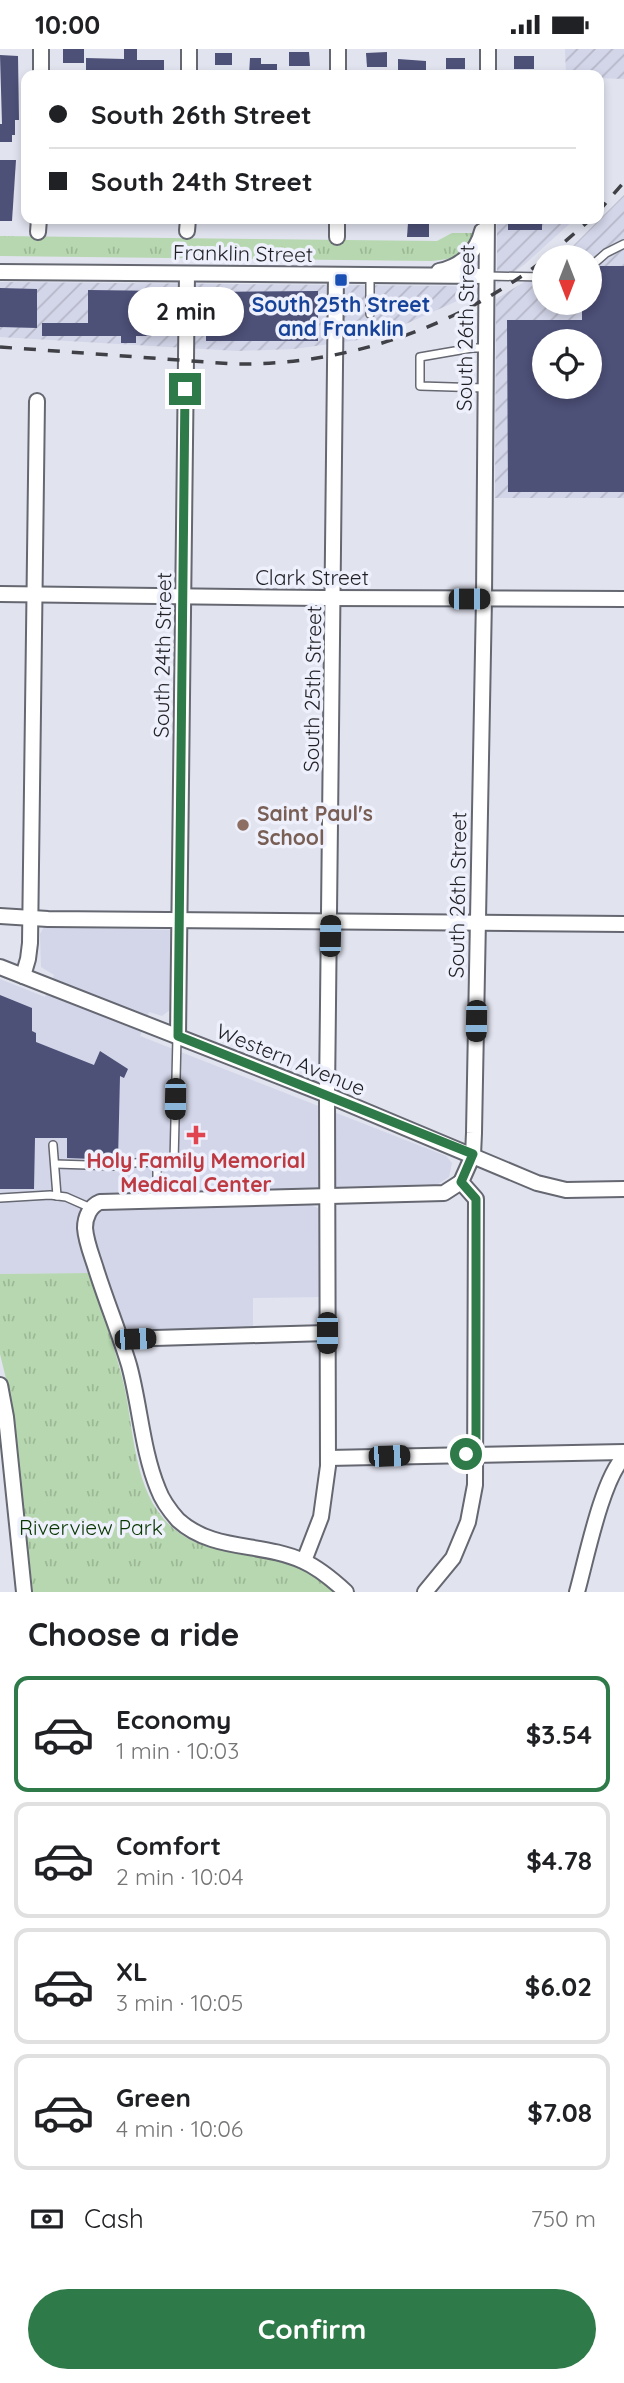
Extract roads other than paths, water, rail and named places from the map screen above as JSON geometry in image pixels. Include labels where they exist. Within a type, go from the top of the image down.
[{"type":"street","points":[[41,49],[41,70]]},
{"type":"street","points":[[189,49],[189,70]]},
{"type":"street","points":[[338,49],[338,70]]},
{"type":"street","points":[[488,49],[488,70]]},
{"type":"street","points":[[337,224],[337,237]]},
{"type":"street","points":[[413,276],[443,271],[463,261],[478,243],[484,224]]},
{"type":"street","name":"South 26th Street","points":[[461,1182],[473,1154],[484,599],[485,224]]},
{"type":"street","name":"Franklin Street","points":[[0,272],[486,277]]},
{"type":"street","name":"South 24th Street","points":[[178,1036],[187,274]]},
{"type":"street","name":"South 25th Street","points":[[304,1561],[321,1517],[328,1458],[327,1095],[336,275]]},
{"type":"street","points":[[23,976],[29,957],[30,918],[37,401]]},
{"type":"street","name":"Clark Street","points":[[0,594],[334,599],[624,599]]},
{"type":"street","points":[[0,916],[180,921],[624,924]]},
{"type":"street","name":"Western Avenue","points":[[0,967],[327,1095],[537,1183],[566,1190],[624,1189]]},
{"type":"street","points":[[346,1592],[304,1561],[267,1549],[208,1539],[191,1530],[167,1506],[158,1489],[146,1445],[130,1367],[86,1236],[85,1222],[91,1209],[100,1202],[444,1193],[461,1182],[476,1199],[475,1485],[468,1522],[453,1558],[425,1592]]},
{"type":"street","points":[[121,1339],[327,1333]]},
{"type":"street","points":[[0,1385],[6,1417],[24,1592]]},
{"type":"street","points":[[328,1458],[476,1453],[624,1455]]},
{"type":"street","points":[[577,1592],[605,1492],[617,1464],[624,1455]]},
{"type":"lane","points":[[602,256],[624,244]]},
{"type":"lane","points":[[370,275],[370,314]]},
{"type":"lane","points":[[486,277],[532,277]]},
{"type":"lane","points":[[485,348],[420,357],[420,386],[485,388]]},
{"type":"lane","points":[[55,1164],[120,1166],[174,1162],[178,1036]]},
{"type":"lane","points":[[53,1145],[57,1196]]},
{"type":"lane","points":[[157,1162],[157,1201]]},
{"type":"lane","points":[[0,1198],[57,1196],[91,1209]]},
{"type":"railway","points":[[604,205],[624,182]]},
{"type":"railway","points":[[561,245],[585,224]]},
{"type":"railway","points":[[0,347],[233,364],[316,358],[357,350],[436,323],[474,305],[532,268]]},
{"type":"place","name":"South 25th Street and Franklin","points":[[341,280]]},
{"type":"place","name":"Saint Paul's School","points":[[243,825]]},
{"type":"place","name":"Holy Family Memorial Medical Center","points":[[196,1135]]},
{"type":"park label","name":"Riverview Park","points":[[91,1527]]}]
